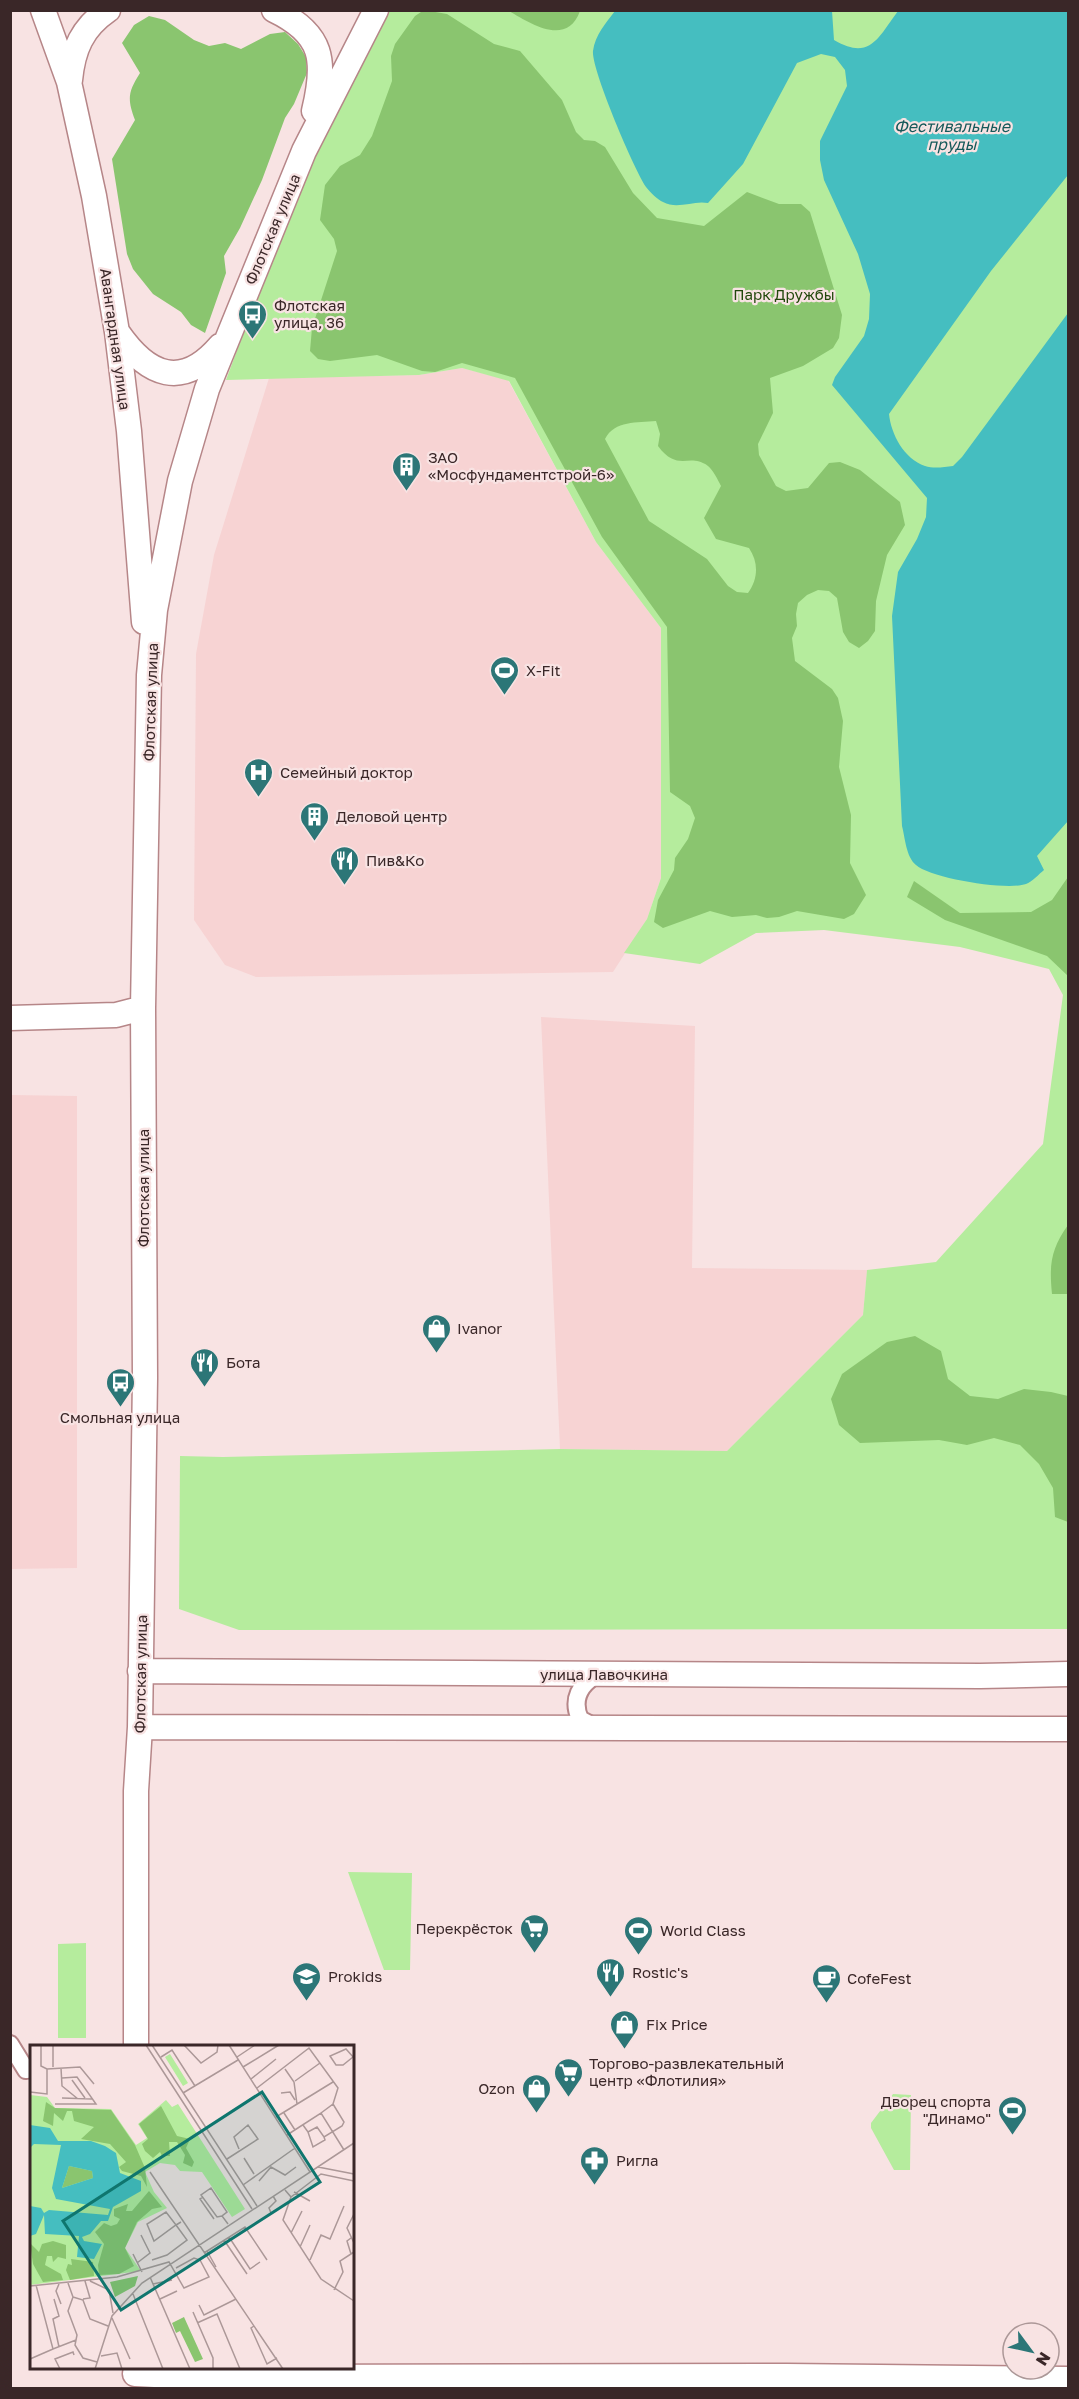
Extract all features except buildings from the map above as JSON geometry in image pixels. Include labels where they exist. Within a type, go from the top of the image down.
[{"type":"main road","name":"Авангардная улица","points":[[43,10],[69,82],[94,196],[117,332],[129,431],[149,675]]},
{"type":"main road","points":[[69,82],[72,56],[84,34],[95,20],[108,10]]},
{"type":"main road","name":"Флотская улица","points":[[274,10],[296,22],[311,36],[321,57],[321,83],[304,151]]},
{"type":"main road","name":"Флотская улица","points":[[136,2045],[136,1791],[140,1727],[145,1378],[143,1008],[149,675],[156,610],[180,481],[201,408],[226,340],[304,151],[376,10]]},
{"type":"main road","name":"Флотская улица","points":[[117,332],[133,354],[147,365],[162,371],[180,373],[197,368],[226,340]]},
{"type":"main road","points":[[10,1018],[116,1015],[143,1008]]},
{"type":"main road","name":"улица Лавочкина","points":[[140,1671],[980,1676],[1068,1674]]},
{"type":"main road","points":[[140,1727],[1068,1729]]},
{"type":"main road","points":[[135,2377],[775,2375],[1068,2379]]},
{"type":"street","points":[[598,1674],[586,1680],[575,1701],[580,1719],[598,1728]]},
{"type":"street","points":[[10,2044],[26,2070],[30,2069]]},
{"type":"shaded area","points":[[462,368],[508,380],[596,542],[661,628],[661,878],[647,919],[613,972],[256,977],[225,965],[194,920],[196,654],[214,555],[269,378],[419,375]]},
{"type":"shaded area","points":[[541,1017],[695,1026],[692,1268],[867,1270],[863,1315],[727,1451],[560,1449]]},
{"type":"shaded area","points":[[11,1095],[77,1096],[77,1568],[11,1569]]},
{"type":"green space","points":[[424,10],[447,14],[494,44],[520,51],[562,100],[576,132],[584,140],[595,141],[605,147],[633,193],[657,218],[704,226],[747,192],[779,204],[801,204],[810,212],[842,315],[839,338],[833,348],[803,366],[770,378],[773,413],[758,444],[759,455],[776,486],[786,491],[808,488],[829,463],[840,462],[860,470],[900,502],[905,525],[887,555],[876,601],[875,631],[868,641],[859,648],[849,642],[843,632],[837,598],[829,591],[818,590],[807,595],[798,603],[797,626],[792,638],[795,661],[832,689],[838,698],[843,721],[839,767],[851,815],[850,863],[866,895],[854,914],[844,919],[797,911],[767,918],[756,915],[732,917],[710,911],[663,928],[654,922],[658,900],[674,870],[675,858],[688,839],[695,818],[690,806],[670,792],[667,627],[602,537],[515,378],[462,363],[435,372],[422,371],[377,355],[330,361],[318,359],[310,351],[312,328],[337,251],[334,239],[320,220],[325,185],[340,166],[360,155],[372,136],[392,81],[391,56],[395,44],[415,16]],"holes":[[[656,421],[660,434],[658,446],[665,454],[678,461],[701,462],[708,466],[717,478],[721,486],[704,518],[716,539],[749,548],[756,571],[754,582],[748,593],[737,592],[728,586],[707,559],[649,521],[605,439],[615,428],[634,423]]]},
{"type":"green space","name":"Парк Дружбы","points":[[383,11],[1068,11],[1068,1629],[239,1630],[179,1609],[180,1456],[560,1449],[727,1451],[863,1315],[867,1270],[936,1262],[1043,1144],[1063,995],[1049,969],[960,947],[824,930],[756,933],[700,964],[624,953],[647,919],[661,878],[661,628],[596,542],[509,381],[462,368],[419,375],[226,380],[291,205]]},
{"type":"green space","points":[[509,11],[580,11],[574,22],[567,28],[558,30],[538,26]]},
{"type":"green space","points":[[149,16],[165,20],[194,40],[209,46],[225,43],[241,49],[270,34],[285,32],[298,44],[306,57],[307,73],[294,104],[285,118],[262,180],[224,256],[226,273],[205,333],[191,325],[181,312],[153,294],[133,269],[127,254],[112,159],[135,120],[130,96],[140,73],[122,43],[134,25]]},
{"type":"green space","points":[[1068,877],[1068,976],[1047,956],[945,920],[907,897],[914,881],[960,913],[1031,912],[1052,900]]},
{"type":"green space","points":[[1068,1225],[1068,1294],[1052,1294],[1052,1257]]},
{"type":"green space","points":[[915,1336],[941,1351],[948,1379],[970,1396],[998,1399],[1024,1389],[1068,1396],[1068,1522],[1055,1517],[1053,1488],[1039,1464],[1020,1445],[994,1438],[967,1445],[939,1440],[860,1443],[839,1425],[831,1399],[842,1374],[887,1342]]},
{"type":"green space","points":[[348,1872],[412,1873],[410,1970],[384,1970]]},
{"type":"green space","points":[[86,1943],[86,2038],[58,2038],[58,1944]]},
{"type":"green space","points":[[893,2094],[911,2095],[910,2170],[894,2170],[871,2128],[871,2123]]},
{"type":"water","name":"Фестивальные пруды","points":[[615,11],[832,11],[834,40],[856,48],[872,44],[898,11],[1068,11],[1068,175],[991,271],[889,414],[900,445],[911,458],[928,467],[953,466],[1068,313],[1068,821],[1037,856],[1044,870],[1026,884],[1003,886],[969,882],[924,870],[913,861],[905,841],[902,826],[892,616],[898,572],[917,539],[926,517],[927,498],[832,385],[835,377],[864,336],[869,319],[870,294],[858,254],[824,180],[820,160],[820,141],[847,86],[845,70],[835,57],[821,54],[797,63],[743,164],[708,203],[669,204],[661,201],[652,193],[640,177],[614,119],[594,61],[593,51],[596,40]]},
{"type":"place","name":"Флотская улица, 36","points":[[253,340]]},
{"type":"place","name":"ЗАО «Мосфундаментстрой-6»","points":[[407,492]]},
{"type":"place","name":"X-Fit","points":[[505,696]]},
{"type":"place","name":"Семейный доктор","points":[[259,798]]},
{"type":"place","name":"Деловой центр","points":[[315,842]]},
{"type":"place","name":"Пив&Ко","points":[[345,886]]},
{"type":"place","name":"Ivanor","points":[[436,1354]]},
{"type":"place","name":"Бота","points":[[205,1388]]},
{"type":"place","name":"Смольная улица","points":[[120,1408]]},
{"type":"place","name":"Перекрёсток","points":[[534,1954]]},
{"type":"place","name":"World Class","points":[[639,1956]]},
{"type":"place","name":"Rostic's","points":[[611,1998]]},
{"type":"place","name":"Prokids","points":[[307,2002]]},
{"type":"place","name":"CofeFest","points":[[826,2004]]},
{"type":"place","name":"Fix Price","points":[[625,2050]]},
{"type":"place","name":"Торгово-развлекательный центр «Флотилия»","points":[[568,2098]]},
{"type":"place","name":"Ozon","points":[[536,2114]]},
{"type":"place","name":"Дворец спорта \"Динамо\"","points":[[1012,2136]]},
{"type":"place","name":"Ригла","points":[[595,2186]]}]
